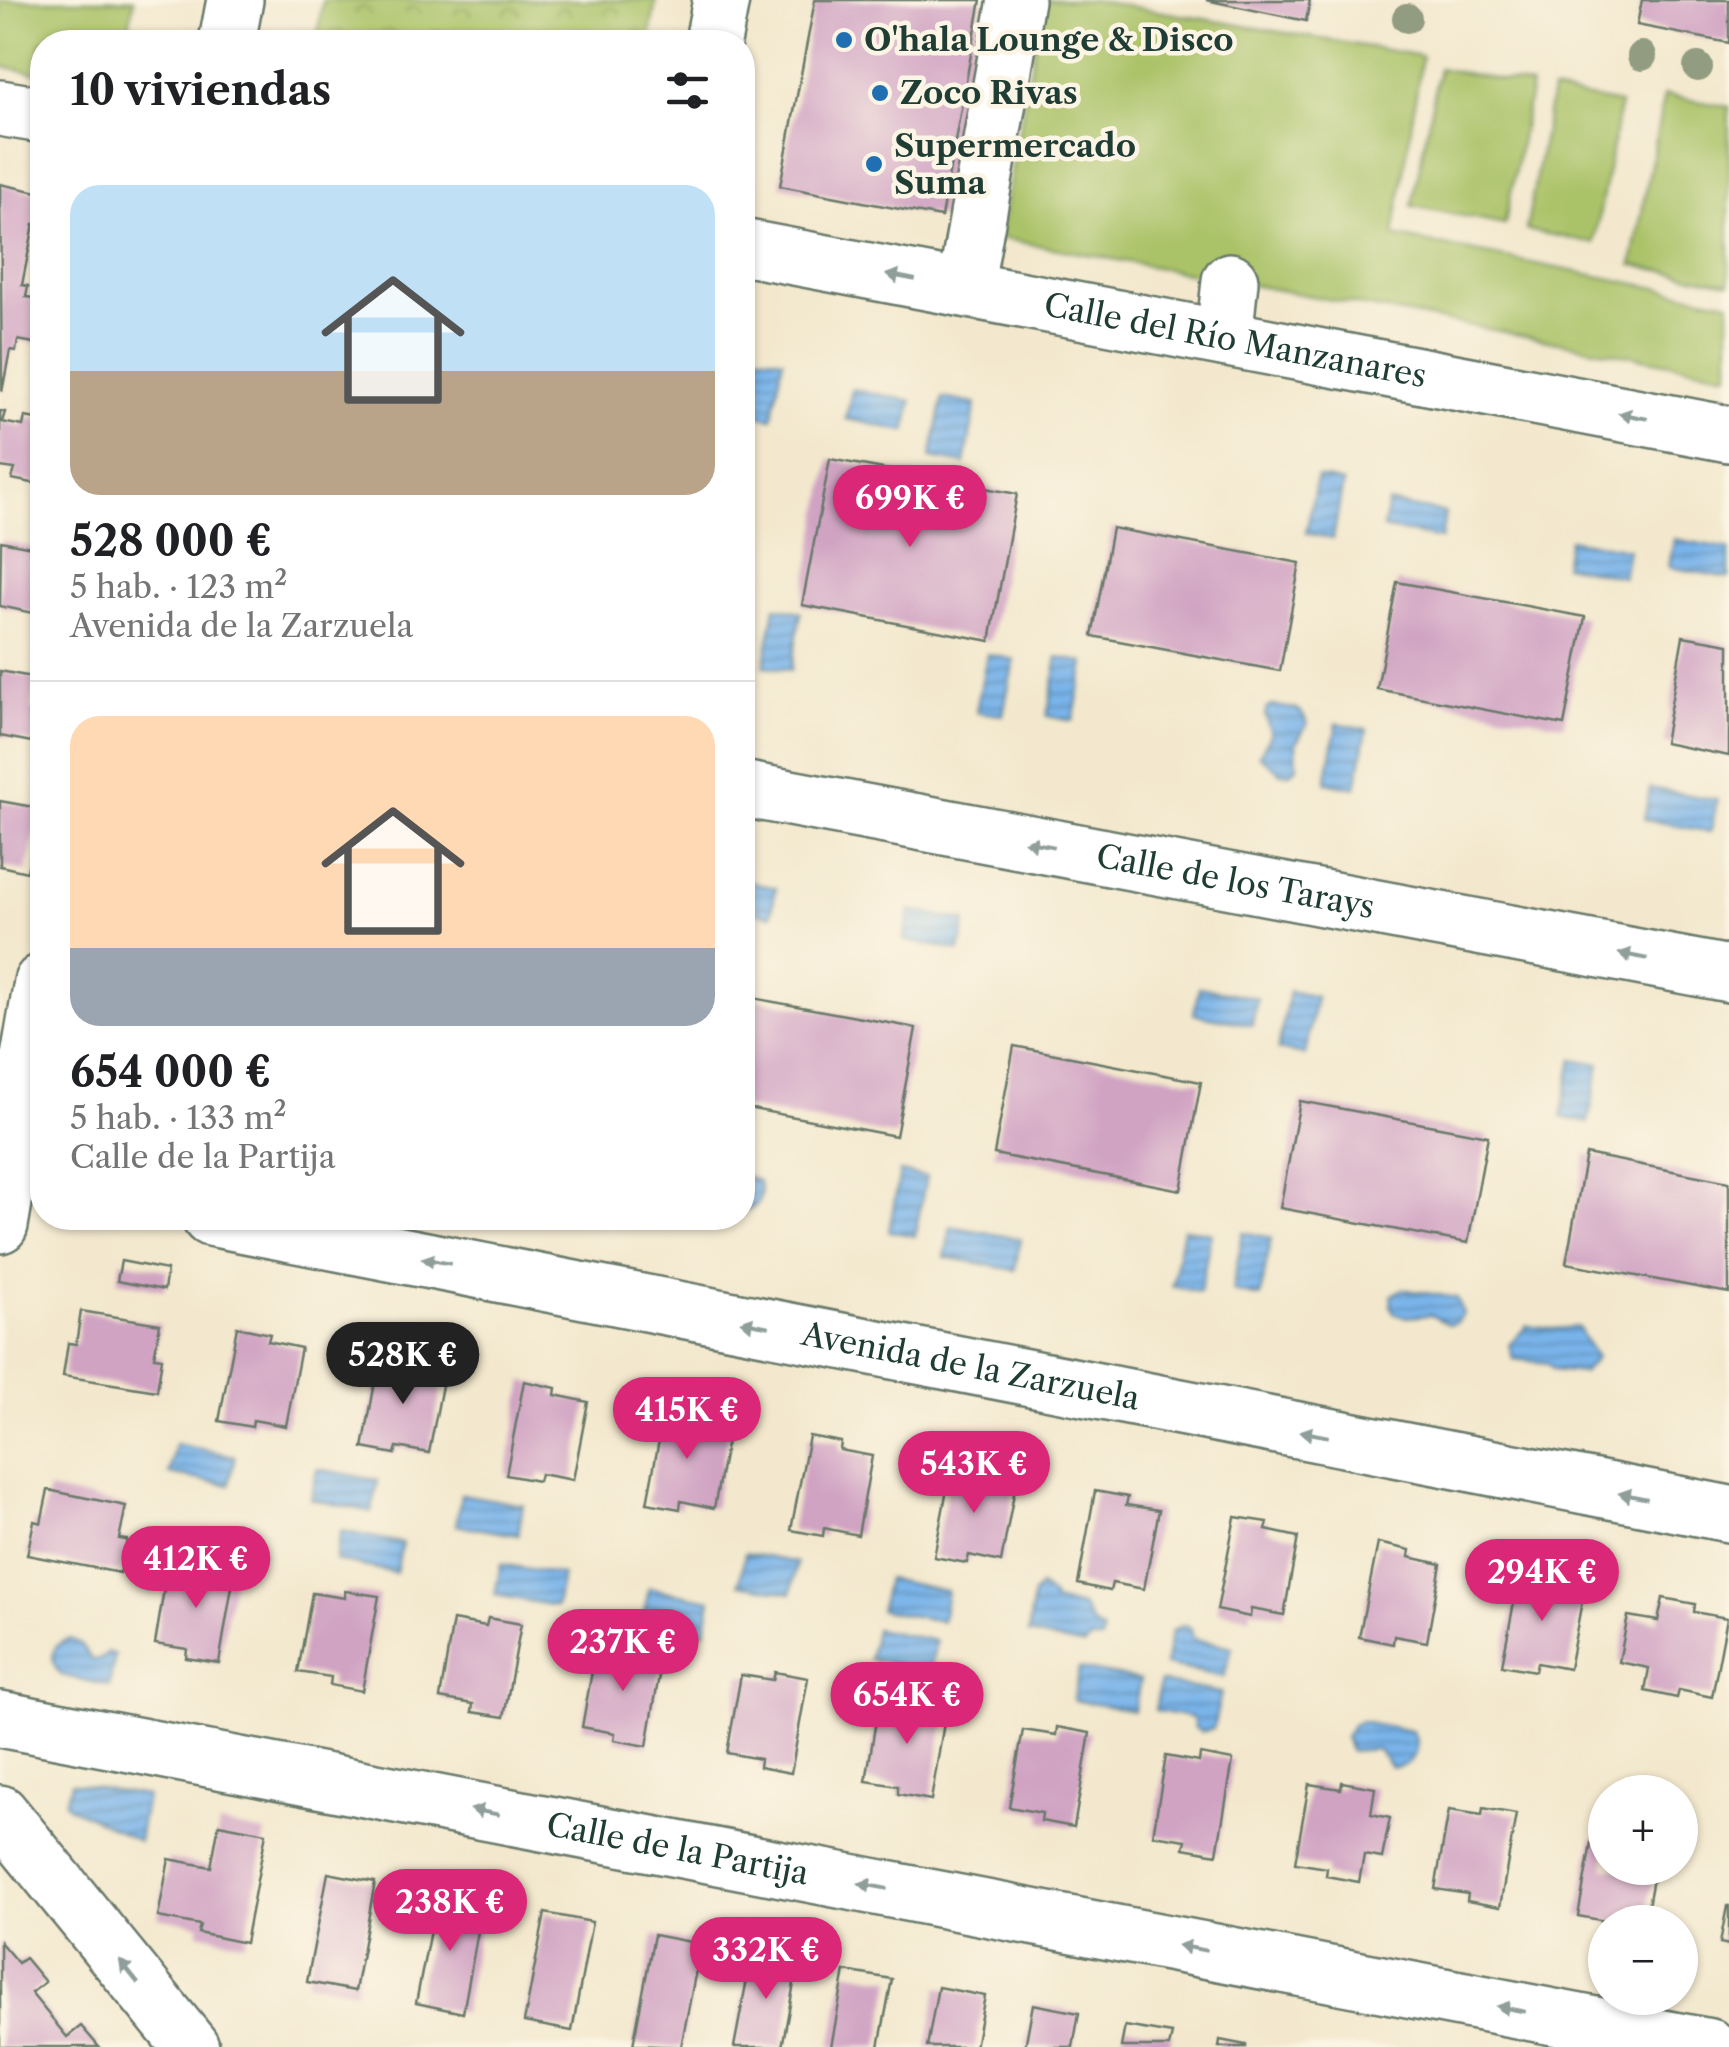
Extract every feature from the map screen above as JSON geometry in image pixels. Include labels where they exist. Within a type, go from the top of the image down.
[{"type":"street","points":[[229,30],[235,0]]},
{"type":"street","points":[[715,30],[721,0]]},
{"type":"street","points":[[966,289],[1016,0]]},
{"type":"street","points":[[0,108],[30,114]]},
{"type":"street","name":"Calle del Río Manzanares","points":[[755,248],[1729,434]]},
{"type":"street","points":[[1224,338],[1230,281]]},
{"type":"street","name":"Calle de los Tarays","points":[[755,791],[1729,974]]},
{"type":"street","points":[[13,1191],[30,1068]]},
{"type":"street","name":"Avenida de la Zarzuela","points":[[272,1230],[1729,1514]]},
{"type":"street","name":"Calle de la Partija","points":[[0,1718],[1710,2047]]},
{"type":"street","points":[[0,1814],[191,2047]]},
{"type":"green space","points":[[0,0],[134,0],[128,30],[30,30],[30,72],[0,66]]},
{"type":"green space","points":[[323,0],[656,0],[651,30],[318,30]]},
{"type":"green space","points":[[1043,0],[1092,0],[1422,56],[1394,236],[1729,302],[1729,374],[999,238]]},
{"type":"green space","points":[[1439,68],[1531,86],[1505,224],[1412,206]]},
{"type":"green space","points":[[1552,91],[1620,104],[1594,243],[1526,230]]},
{"type":"green space","points":[[1664,95],[1729,107],[1729,283],[1632,265]]},
{"type":"water","points":[[755,354],[783,359],[772,418],[755,414]]},
{"type":"water","points":[[852,389],[912,401],[906,431],[846,419]]},
{"type":"water","points":[[943,398],[976,404],[965,464],[931,458]]},
{"type":"water","points":[[1317,477],[1343,483],[1333,539],[1306,533]]},
{"type":"water","points":[[1388,503],[1445,513],[1441,539],[1383,528]]},
{"type":"water","points":[[1569,539],[1628,549],[1623,577],[1564,565]]},
{"type":"water","points":[[1674,539],[1729,549],[1729,578],[1669,567]]},
{"type":"water","points":[[775,607],[801,612],[791,670],[764,666]]},
{"type":"water","points":[[987,654],[1014,660],[1003,715],[976,712]]},
{"type":"water","points":[[1058,657],[1085,663],[1073,721],[1047,716]]},
{"type":"water","points":[[1273,705],[1298,710],[1307,724],[1296,743],[1297,768],[1290,773],[1281,773],[1259,755],[1271,735],[1265,715]]},
{"type":"water","points":[[1337,723],[1367,729],[1356,788],[1326,782]]},
{"type":"water","points":[[1650,788],[1717,800],[1711,832],[1644,819]]},
{"type":"water","points":[[755,884],[776,888],[771,915],[755,912]]},
{"type":"water","points":[[910,910],[966,921],[960,951],[904,940]]},
{"type":"water","points":[[1199,987],[1257,998],[1252,1025],[1194,1014]]},
{"type":"water","points":[[1289,991],[1316,997],[1305,1055],[1278,1050]]},
{"type":"water","points":[[1573,1059],[1600,1064],[1588,1123],[1561,1117]]},
{"type":"water","points":[[900,1172],[926,1177],[915,1236],[889,1231]]},
{"type":"water","points":[[755,1180],[761,1192],[755,1206]]},
{"type":"water","points":[[951,1226],[1020,1239],[1015,1270],[945,1257]]},
{"type":"water","points":[[1183,1228],[1211,1233],[1200,1292],[1172,1286]]},
{"type":"water","points":[[1243,1232],[1271,1238],[1260,1297],[1232,1291]]},
{"type":"water","points":[[1402,1289],[1457,1298],[1463,1314],[1449,1325],[1431,1315],[1395,1314],[1392,1295]]},
{"type":"water","points":[[1527,1326],[1578,1327],[1596,1358],[1583,1373],[1513,1359],[1509,1344]]},
{"type":"water","points":[[175,1444],[235,1456],[229,1485],[169,1474]]},
{"type":"water","points":[[317,1469],[378,1480],[372,1512],[311,1499]]},
{"type":"water","points":[[461,1494],[523,1505],[518,1535],[456,1525]]},
{"type":"water","points":[[341,1531],[402,1543],[396,1573],[335,1560]]},
{"type":"water","points":[[745,1553],[797,1563],[791,1593],[739,1584]]},
{"type":"water","points":[[501,1564],[562,1575],[556,1606],[495,1595]]},
{"type":"water","points":[[887,1579],[947,1591],[942,1621],[880,1610]]},
{"type":"water","points":[[1040,1587],[1053,1597],[1052,1601],[1083,1607],[1092,1625],[1103,1631],[1101,1640],[1090,1640],[1084,1646],[1028,1634],[1033,1594]]},
{"type":"water","points":[[649,1588],[711,1600],[705,1632],[643,1620]]},
{"type":"water","points":[[1185,1625],[1191,1629],[1193,1639],[1232,1647],[1224,1677],[1165,1665],[1172,1630]]},
{"type":"water","points":[[875,1629],[936,1641],[930,1671],[869,1659]]},
{"type":"water","points":[[71,1639],[92,1660],[100,1660],[109,1652],[115,1655],[109,1686],[60,1675],[54,1664],[55,1648]]},
{"type":"water","points":[[1079,1669],[1140,1680],[1134,1711],[1073,1700]]},
{"type":"water","points":[[1160,1682],[1221,1693],[1213,1729],[1201,1732],[1195,1728],[1193,1718],[1155,1710]]},
{"type":"water","points":[[1361,1721],[1412,1731],[1414,1756],[1405,1765],[1391,1767],[1377,1749],[1350,1751],[1345,1737],[1353,1724]]},
{"type":"water","points":[[71,1783],[146,1796],[138,1841],[68,1806],[65,1802]]},
{"type":"building","name":"Zoco Rivas","points":[[815,0],[981,0],[941,217],[780,186]]},
{"type":"building","points":[[1206,0],[1310,0],[1306,21]]},
{"type":"building","points":[[1642,0],[1729,0],[1729,43],[1637,25]]},
{"type":"building","points":[[0,184],[30,190],[30,244],[22,285],[28,286],[26,297],[30,298],[30,342],[18,340],[16,351],[10,350],[2,392]]},
{"type":"building","points":[[0,411],[5,412],[2,422],[23,426],[25,417],[30,418],[30,483],[12,479],[15,469],[0,467]]},
{"type":"building","points":[[830,459],[1017,494],[990,641],[802,605]]},
{"type":"building","points":[[1112,528],[1300,563],[1280,671],[1092,636]]},
{"type":"building","points":[[1,541],[30,547],[30,612],[0,606]]},
{"type":"building","points":[[1397,582],[1585,617],[1564,725],[1377,689]]},
{"type":"building","points":[[1683,636],[1729,644],[1729,756],[1664,743]]},
{"type":"building","points":[[0,671],[30,677],[30,742],[0,736]]},
{"type":"building","points":[[0,801],[30,806],[27,872],[0,866]]},
{"type":"building","points":[[755,998],[916,1028],[896,1136],[755,1109]]},
{"type":"building","points":[[1014,1046],[1201,1082],[1181,1190],[994,1154]]},
{"type":"building","points":[[1300,1101],[1488,1136],[1468,1243],[1280,1208]]},
{"type":"building","points":[[1586,1154],[1729,1182],[1729,1293],[1566,1263]]},
{"type":"building","points":[[121,1261],[167,1270],[164,1290],[117,1281]]},
{"type":"building","points":[[81,1311],[160,1324],[154,1357],[162,1358],[157,1391],[63,1376],[68,1343],[76,1344]]},
{"type":"building","points":[[237,1327],[270,1334],[268,1341],[301,1348],[286,1426],[253,1420],[252,1427],[219,1421]]},
{"type":"building","points":[[380,1355],[413,1361],[411,1369],[444,1375],[429,1453],[397,1447],[395,1454],[363,1448]]},
{"type":"building","points":[[524,1381],[556,1388],[555,1395],[588,1402],[573,1480],[540,1474],[538,1481],[506,1475]]},
{"type":"building","points":[[665,1409],[698,1415],[696,1423],[729,1429],[714,1508],[681,1501],[680,1509],[647,1503]]},
{"type":"building","points":[[809,1436],[841,1442],[840,1450],[872,1456],[858,1535],[824,1528],[823,1536],[791,1530]]},
{"type":"building","points":[[952,1463],[985,1469],[983,1477],[1016,1483],[1001,1562],[969,1555],[967,1563],[934,1557]]},
{"type":"building","points":[[48,1490],[126,1506],[119,1539],[127,1540],[120,1573],[27,1555],[34,1521],[41,1523]]},
{"type":"building","points":[[1095,1491],[1128,1497],[1126,1505],[1159,1510],[1144,1589],[1112,1583],[1110,1591],[1078,1584]]},
{"type":"building","points":[[1235,1517],[1268,1522],[1266,1530],[1298,1537],[1284,1615],[1251,1609],[1250,1617],[1217,1610]]},
{"type":"building","points":[[1378,1543],[1410,1550],[1409,1557],[1441,1564],[1427,1642],[1394,1636],[1393,1644],[1359,1637]]},
{"type":"building","points":[[202,1563],[235,1569],[219,1663],[186,1658],[187,1649],[155,1644],[168,1565],[201,1571]]},
{"type":"building","points":[[1520,1571],[1552,1577],[1551,1584],[1584,1591],[1569,1669],[1537,1663],[1535,1671],[1502,1665]]},
{"type":"building","points":[[345,1591],[379,1596],[362,1691],[330,1685],[331,1677],[298,1672],[312,1593],[345,1598]]},
{"type":"building","points":[[1663,1598],[1695,1604],[1694,1612],[1727,1618],[1712,1697],[1679,1690],[1677,1698],[1645,1691],[1649,1668],[1619,1662],[1628,1616],[1658,1621]]},
{"type":"building","points":[[488,1618],[521,1624],[504,1717],[472,1712],[473,1704],[440,1698],[453,1620],[486,1626]]},
{"type":"building","points":[[630,1647],[663,1652],[647,1746],[614,1740],[615,1733],[582,1727],[596,1649],[628,1654]]},
{"type":"building","points":[[775,1672],[808,1678],[791,1773],[759,1767],[760,1759],[727,1753],[741,1675],[773,1680]]},
{"type":"building","points":[[913,1700],[947,1705],[931,1800],[898,1794],[898,1786],[866,1781],[879,1702],[912,1707]]},
{"type":"building","points":[[1057,1727],[1090,1733],[1074,1827],[1041,1821],[1042,1813],[1009,1807],[1023,1730],[1056,1735]]},
{"type":"building","points":[[1200,1754],[1233,1760],[1217,1854],[1184,1848],[1186,1840],[1153,1835],[1166,1756],[1199,1762]]},
{"type":"building","points":[[1342,1782],[1375,1788],[1371,1814],[1390,1818],[1382,1858],[1364,1855],[1359,1882],[1326,1876],[1327,1868],[1295,1863],[1309,1784],[1341,1789]]},
{"type":"building","points":[[1483,1808],[1516,1814],[1500,1907],[1467,1901],[1468,1894],[1435,1889],[1449,1810],[1482,1815]]},
{"type":"building","points":[[219,1824],[266,1833],[245,1943],[198,1933],[200,1925],[158,1917],[169,1859],[211,1867]]},
{"type":"building","points":[[1588,1860],[1588,1885],[1652,1885],[1648,1905],[1588,1905],[1588,1918],[1578,1916]]},
{"type":"building","points":[[328,1873],[375,1882],[355,1991],[307,1982]]},
{"type":"building","points":[[437,1894],[483,1904],[463,2013],[416,2003]]},
{"type":"building","points":[[1729,1906],[1729,1945],[1720,1943]]},
{"type":"building","points":[[545,1913],[592,1922],[572,2031],[524,2022]]},
{"type":"building","points":[[654,1935],[701,1944],[681,2047],[633,2045]]},
{"type":"building","points":[[0,1942],[18,1963],[25,1958],[45,1982],[31,1993],[67,2037],[81,2026],[99,2047],[0,2047]]},
{"type":"building","points":[[752,1953],[798,1962],[782,2047],[734,2047]]},
{"type":"building","points":[[845,1971],[892,1979],[879,2047],[831,2047]]},
{"type":"building","points":[[938,1987],[985,1996],[975,2047],[927,2047]]},
{"type":"building","points":[[1033,2004],[1079,2013],[1073,2047],[1025,2047]]},
{"type":"building","points":[[1125,2026],[1172,2034],[1169,2047],[1121,2047]]},
{"type":"building","points":[[1220,2040],[1246,2045],[1246,2047],[1219,2047]]},
{"type":"place","name":"O'hala Lounge & Disco","points":[[844,40]]},
{"type":"place","name":"Zoco Rivas","points":[[880,93]]},
{"type":"place","name":"Supermercado Suma","points":[[874,164]]}]
